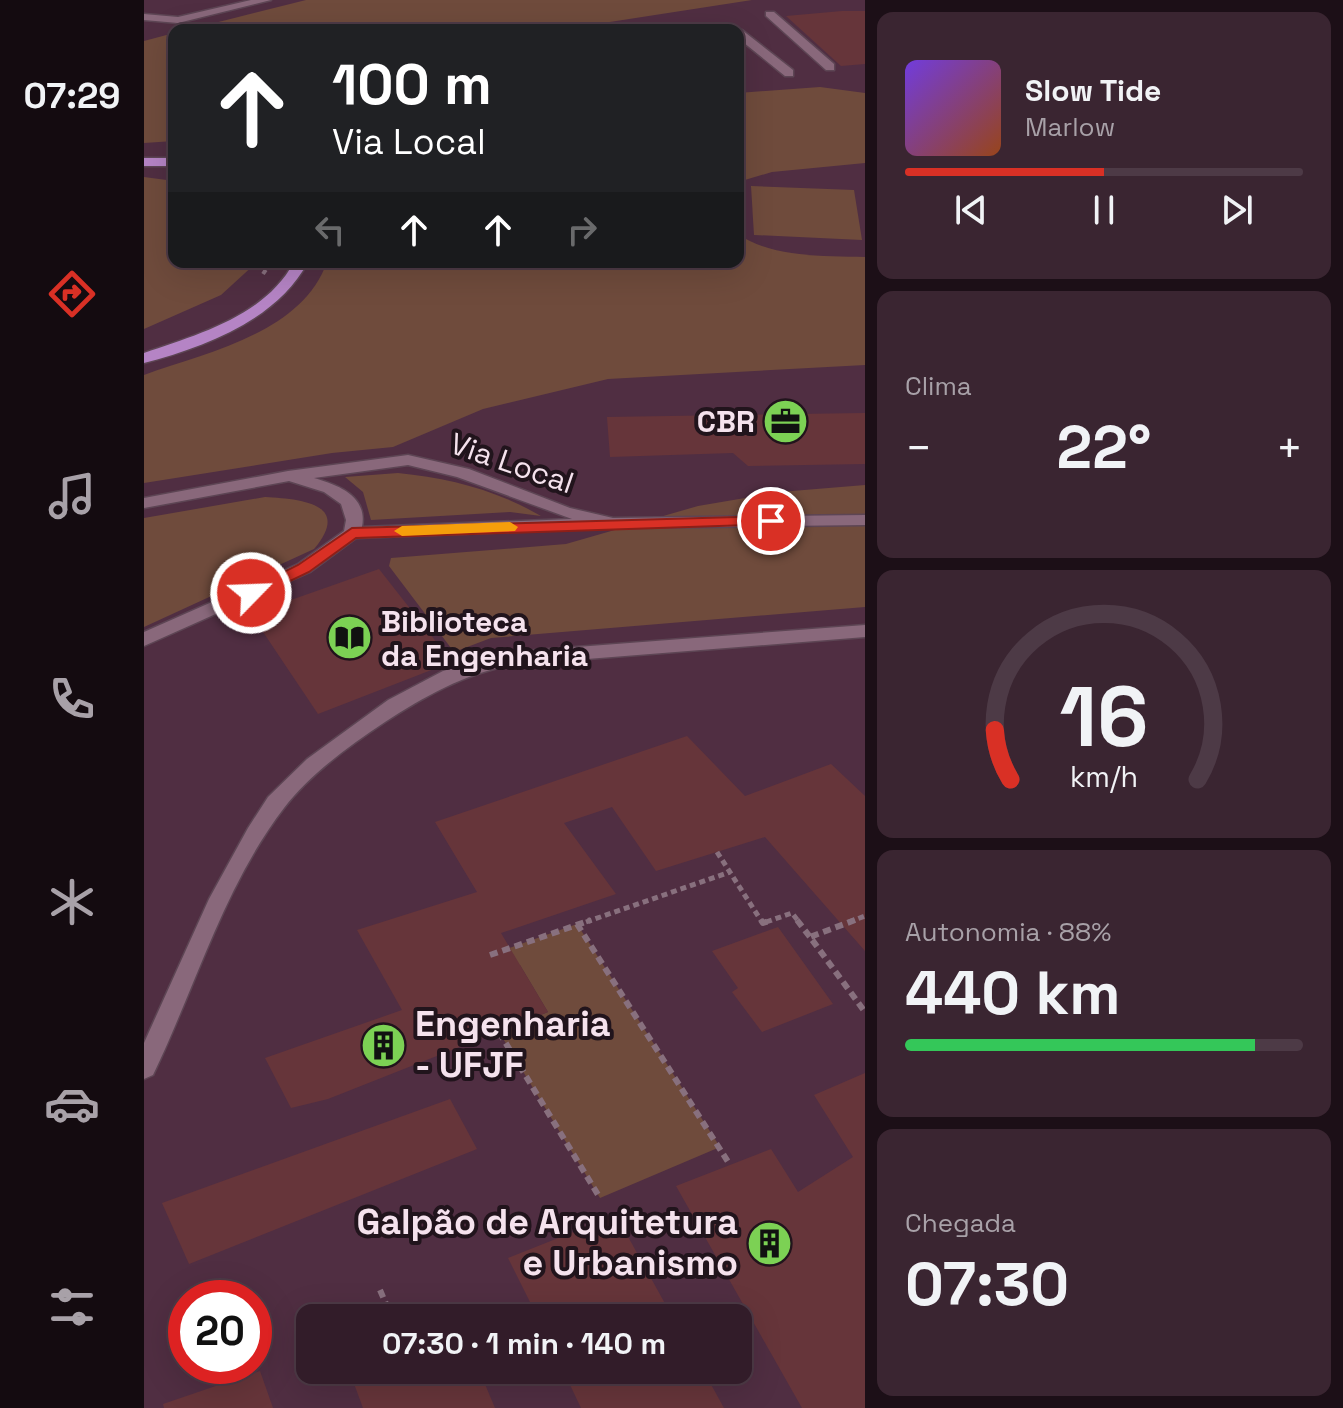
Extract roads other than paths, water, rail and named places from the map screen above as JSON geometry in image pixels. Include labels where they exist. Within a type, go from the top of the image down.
[{"type":"main road","points":[[144,162],[168,162]]},
{"type":"main road","points":[[144,358],[232,324],[274,299],[297,268]]},
{"type":"lane","points":[[144,17],[178,20],[265,0]]},
{"type":"lane","points":[[770,14],[830,67]]},
{"type":"lane","points":[[744,37],[789,73]]},
{"type":"lane","name":"Via Local","points":[[144,503],[288,476],[408,460],[463,473],[565,512],[613,523],[865,520]]},
{"type":"lane","points":[[288,476],[338,491],[349,499],[355,510],[352,533]]},
{"type":"lane","points":[[144,640],[304,568],[352,533],[613,523]]},
{"type":"lane","points":[[144,1068],[174,1010],[233,876],[277,803],[323,755],[428,686],[476,666],[560,652],[865,631]]},
{"type":"place","name":"CBR","points":[[786,421]]},
{"type":"place","name":"Biblioteca da Engenharia","points":[[350,638]]},
{"type":"place","name":"Engenharia - UFJF","points":[[384,1045]]},
{"type":"place","name":"Galpão de Arquitetura e Urbanismo","points":[[769,1243]]}]
